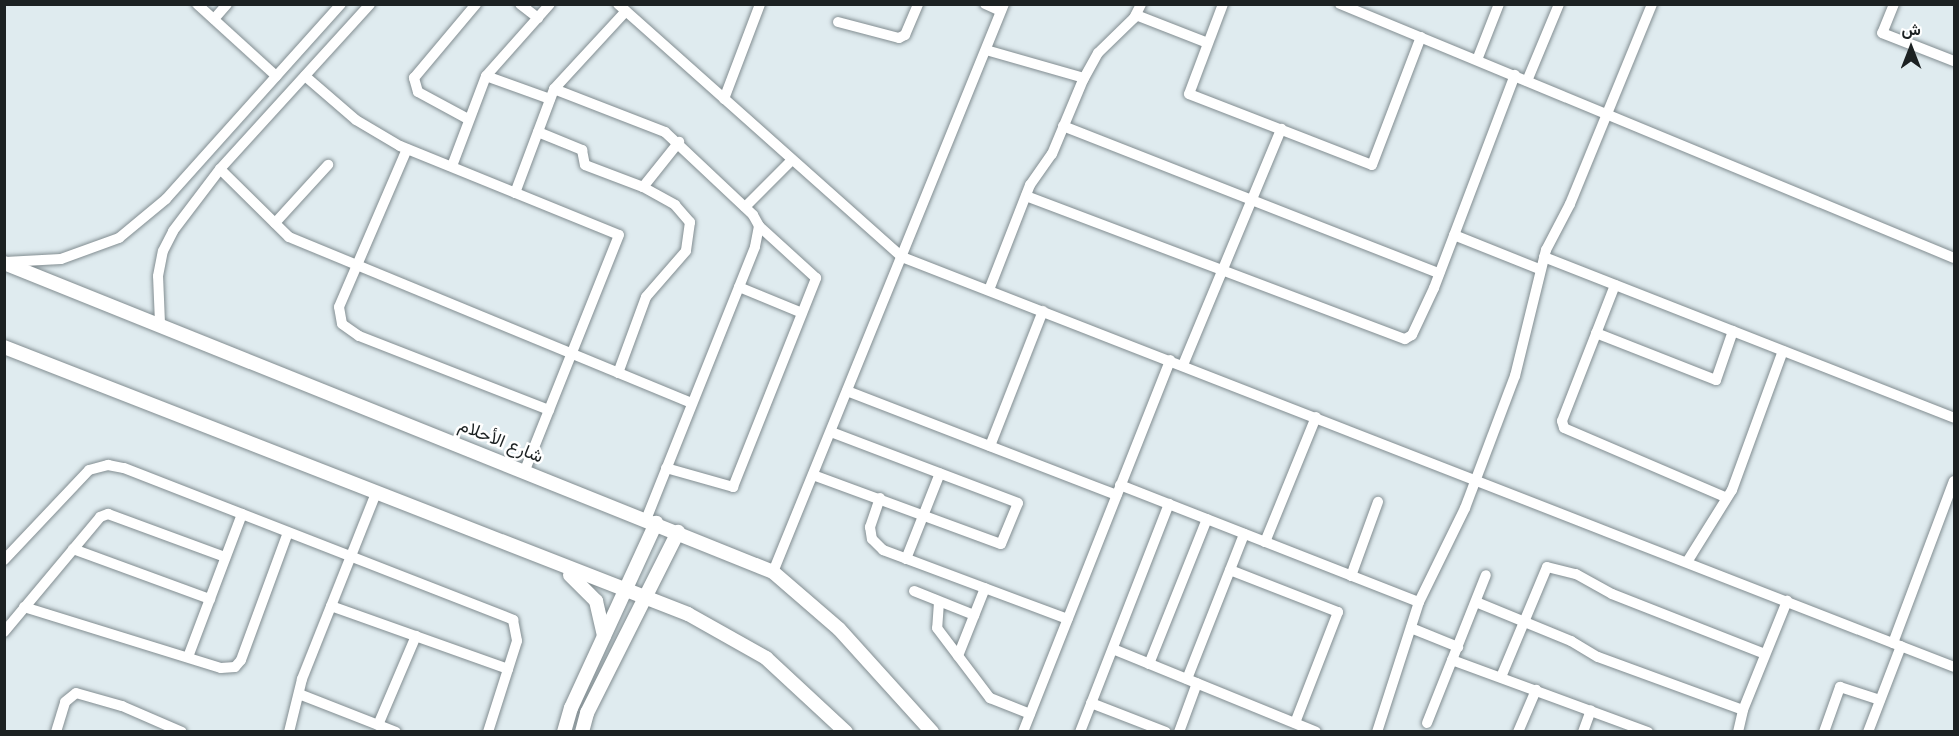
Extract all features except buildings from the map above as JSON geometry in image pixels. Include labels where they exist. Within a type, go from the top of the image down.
[{"type":"main road","name":"شارع الأحلام","points":[[4,263],[160,323],[773,572],[839,629],[932,732]]},
{"type":"main road","points":[[4,347],[626,592],[688,614],[766,658],[846,732]]},
{"type":"main road","points":[[564,732],[571,708],[626,592],[651,521]]},
{"type":"main road","points":[[582,732],[587,712],[678,532]]},
{"type":"main road","points":[[562,567],[596,600],[603,619],[603,639]]},
{"type":"street","points":[[198,4],[276,76]]},
{"type":"street","points":[[214,19],[227,4]]},
{"type":"street","points":[[4,263],[61,259],[119,238],[166,199],[340,4]]},
{"type":"street","points":[[160,323],[158,276],[163,251],[173,231],[220,170],[370,4]]},
{"type":"street","points":[[468,119],[418,92],[414,78],[476,4]]},
{"type":"street","points":[[520,4],[538,18]]},
{"type":"street","points":[[452,166],[486,76],[550,4]]},
{"type":"street","points":[[724,99],[760,4]]},
{"type":"street","points":[[838,22],[899,38],[905,35],[918,4]]},
{"type":"street","points":[[773,572],[1003,8],[985,4]]},
{"type":"street","points":[[1222,4],[1189,94],[1372,165],[1421,37]]},
{"type":"street","points":[[1340,4],[1954,258]]},
{"type":"street","points":[[1477,60],[1499,4]]},
{"type":"street","points":[[1527,81],[1559,4]]},
{"type":"street","points":[[1377,732],[1419,602],[1474,478],[1515,376],[1539,269],[1570,204],[1652,4]]},
{"type":"street","points":[[1894,4],[1882,33],[1954,61]]},
{"type":"street","points":[[515,193],[552,94],[622,8],[902,257],[1954,667]]},
{"type":"street","points":[[989,290],[1026,196],[1098,53],[1138,10],[1208,43]]},
{"type":"street","points":[[986,50],[1084,78]]},
{"type":"street","points":[[1026,196],[1405,339],[1412,335],[1439,273],[1515,75]]},
{"type":"street","points":[[305,76],[356,120],[407,149],[620,236],[570,354],[525,470]]},
{"type":"street","points":[[486,76],[552,94],[665,132],[745,207],[759,226],[816,278],[733,487],[666,468]]},
{"type":"street","points":[[1063,126],[1439,273]]},
{"type":"street","points":[[1183,365],[1281,129]]},
{"type":"street","points":[[538,132],[582,150],[585,165],[643,187],[675,205],[691,229],[686,251],[646,297],[618,373]]},
{"type":"street","points":[[643,187],[678,142]]},
{"type":"street","points":[[407,149],[339,307],[342,324],[351,332],[549,410]]},
{"type":"street","points":[[745,207],[792,160]]},
{"type":"street","points":[[275,223],[328,165]]},
{"type":"street","points":[[220,170],[289,237],[356,268],[690,402]]},
{"type":"street","points":[[651,521],[666,468],[690,402],[740,287],[759,226]]},
{"type":"street","points":[[1454,235],[1539,269]]},
{"type":"street","points":[[1544,257],[1954,418]]},
{"type":"street","points":[[1615,285],[1562,421],[1564,429],[1727,498]]},
{"type":"street","points":[[740,287],[802,313]]},
{"type":"street","points":[[990,446],[1043,311]]},
{"type":"street","points":[[1596,333],[1716,380],[1733,331]]},
{"type":"street","points":[[1687,562],[1727,498],[1783,351]]},
{"type":"street","points":[[1023,732],[1170,360]]},
{"type":"street","points":[[847,391],[990,446],[1118,490],[1169,504],[1419,602]]},
{"type":"street","points":[[1265,542],[1316,417]]},
{"type":"street","points":[[813,475],[1001,544],[1018,503],[831,432]]},
{"type":"street","points":[[4,560],[78,480],[96,466],[124,468],[513,620],[517,641],[488,732]]},
{"type":"street","points":[[906,559],[940,473]]},
{"type":"street","points":[[1868,732],[1954,481]]},
{"type":"street","points":[[289,732],[299,694],[331,606],[376,494]]},
{"type":"street","points":[[880,498],[872,513],[872,539],[883,550],[1068,619]]},
{"type":"street","points":[[1351,576],[1378,502]]},
{"type":"street","points":[[1080,732],[1169,504]]},
{"type":"street","points":[[4,632],[100,517],[108,514],[225,557]]},
{"type":"street","points":[[188,657],[242,514]]},
{"type":"street","points":[[1149,664],[1207,519]]},
{"type":"street","points":[[24,606],[221,668],[235,667],[241,660],[288,532]]},
{"type":"street","points":[[1179,732],[1192,681],[1244,534]]},
{"type":"street","points":[[73,549],[210,599]]},
{"type":"street","points":[[1501,677],[1547,567],[1576,574],[1612,594],[1765,654]]},
{"type":"street","points":[[1230,570],[1338,612],[1295,723]]},
{"type":"street","points":[[1427,723],[1486,575]]},
{"type":"street","points":[[958,656],[985,588]]},
{"type":"street","points":[[914,591],[974,615]]},
{"type":"street","points":[[1738,732],[1743,710],[1787,601]]},
{"type":"street","points":[[939,602],[937,628],[990,698],[1030,714]]},
{"type":"street","points":[[1476,602],[1571,641],[1598,657],[1743,710]]},
{"type":"street","points":[[331,606],[508,669]]},
{"type":"street","points":[[1410,628],[1458,647]]},
{"type":"street","points":[[378,724],[416,636]]},
{"type":"street","points":[[1113,649],[1316,732]]},
{"type":"street","points":[[1452,660],[1648,732]]},
{"type":"street","points":[[1824,732],[1840,687],[1880,700]]},
{"type":"street","points":[[1518,732],[1536,690]]},
{"type":"street","points":[[56,732],[65,702],[76,693],[123,706],[179,731]]},
{"type":"street","points":[[299,694],[396,732]]},
{"type":"street","points":[[1091,703],[1166,732]]},
{"type":"street","points":[[1583,732],[1591,710]]}]
